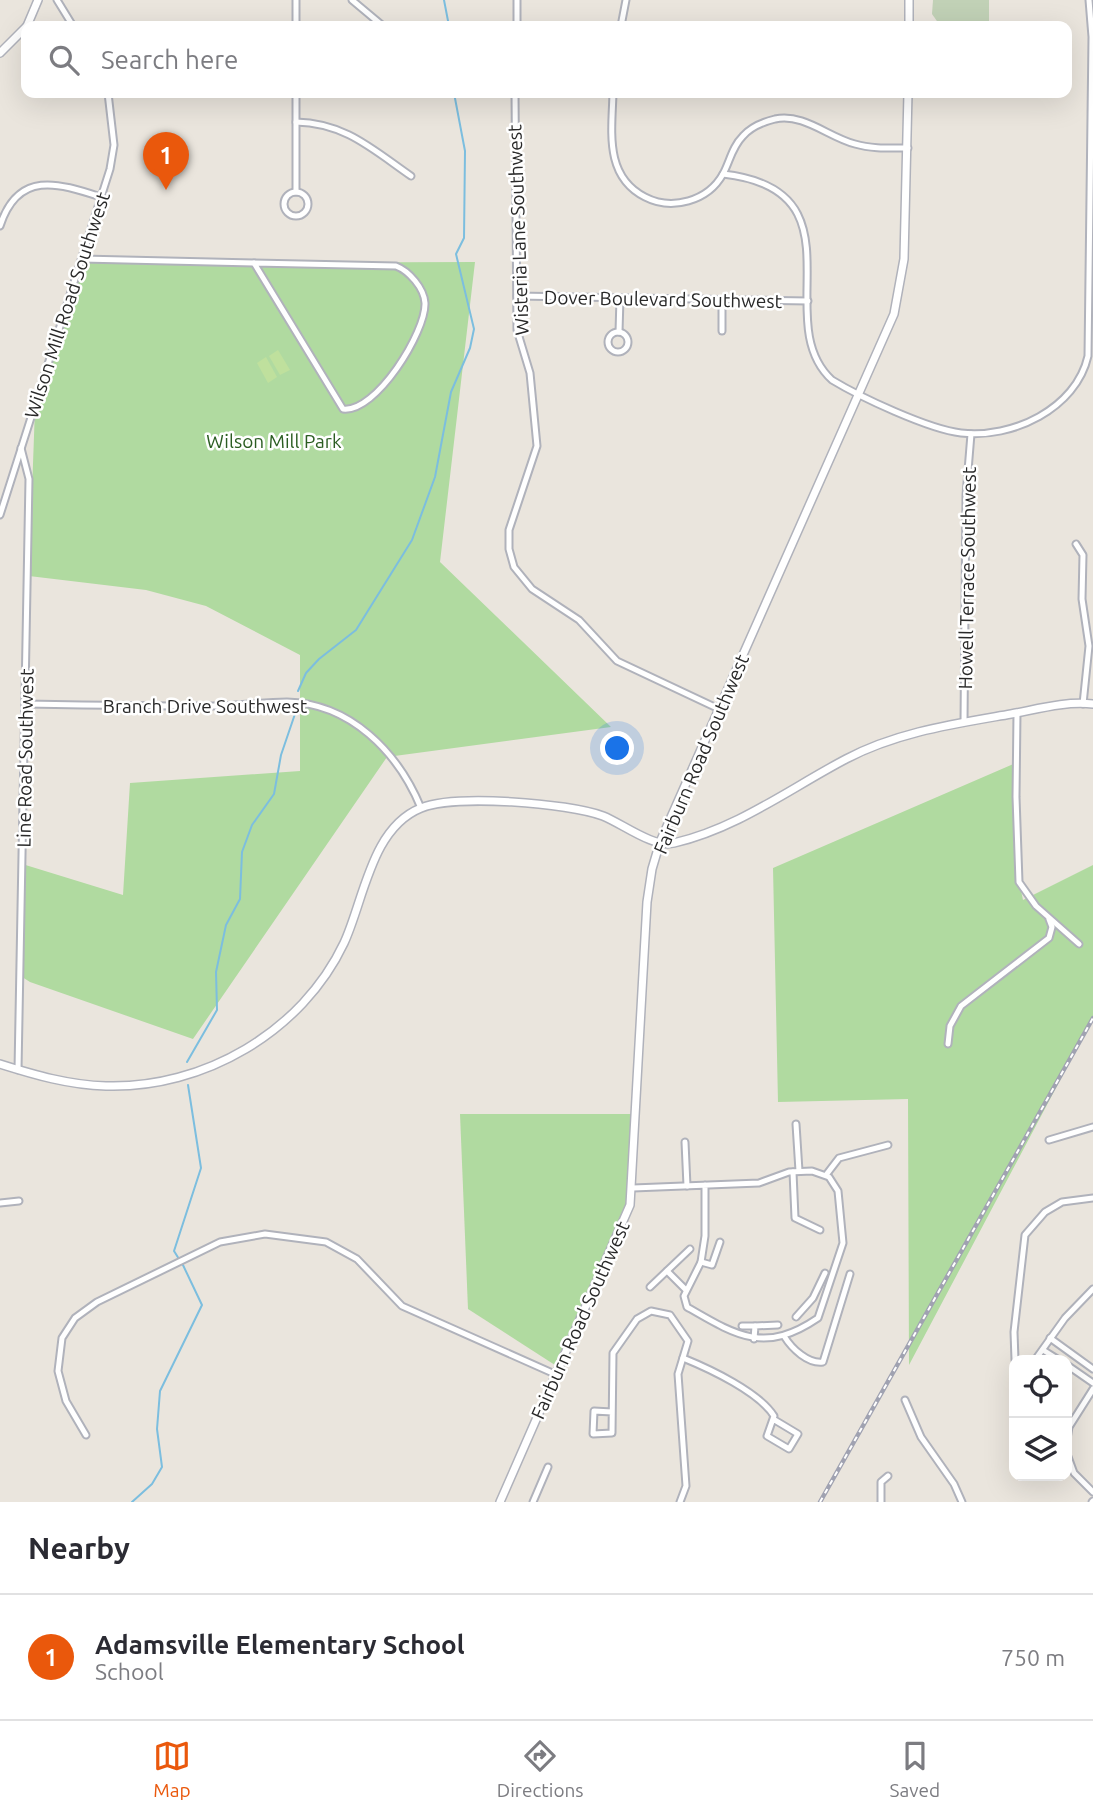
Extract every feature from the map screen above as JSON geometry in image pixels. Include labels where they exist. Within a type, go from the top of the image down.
[{"type":"street","points":[[28,21],[38,0]]},
{"type":"street","points":[[57,0],[70,21]]},
{"type":"street","points":[[296,0],[296,21]]},
{"type":"street","points":[[352,0],[377,21]]},
{"type":"street","points":[[517,0],[517,21]]},
{"type":"street","points":[[622,21],[626,0]]},
{"type":"street","points":[[909,0],[909,21]]},
{"type":"street","points":[[723,174],[744,176],[764,184],[781,196],[795,212],[808,245],[808,339],[815,361],[832,380],[944,429],[971,434],[1008,428],[1046,412],[1070,394],[1084,371],[1087,356],[1092,37],[1089,0]]},
{"type":"street","points":[[0,52],[21,31]]},
{"type":"street","name":"Wilson Mill Road Southwest","points":[[0,515],[101,197],[114,145],[109,98]]},
{"type":"street","points":[[296,98],[296,192]]},
{"type":"street","name":"Wisteria Lane Southwest","points":[[515,98],[517,330],[530,373],[537,446],[509,530],[509,549],[514,567],[531,589],[579,620],[617,662],[719,709]]},
{"type":"street","points":[[613,98],[613,156],[620,174],[636,192],[659,202],[683,203],[706,192],[723,174],[733,150],[743,136],[759,124],[777,118],[805,121],[834,137],[857,145],[908,148]]},
{"type":"street","name":"Fairburn Road Southwest","points":[[500,1502],[623,1226],[633,1188],[648,902],[652,869],[660,842],[894,314],[901,286],[908,98]]},
{"type":"street","points":[[296,122],[320,122],[340,128],[411,176]]},
{"type":"street","points":[[0,226],[10,204],[18,195],[36,185],[62,185],[101,197]]},
{"type":"street","points":[[296,192],[306,197],[308,204],[303,214],[295,216],[284,206],[286,198],[296,192]]},
{"type":"street","points":[[82,259],[396,266],[405,269],[423,295],[423,316],[392,376],[374,398],[358,408],[344,409],[254,263]]},
{"type":"street","name":"Dover Boulevard Southwest","points":[[517,296],[808,301]]},
{"type":"street","points":[[619,332],[620,298]]},
{"type":"street","points":[[722,300],[722,331]]},
{"type":"street","name":"Howell Terrace Southwest","points":[[964,722],[966,495],[971,434]]},
{"type":"street","name":"Line Road Southwest","points":[[18,1070],[29,479],[21,448]]},
{"type":"street","points":[[1076,544],[1083,555],[1082,599],[1089,646],[1083,704]]},
{"type":"street","name":"Branch Drive Southwest","points":[[26,704],[217,706],[285,702],[317,706],[348,719],[375,739],[403,775],[421,808]]},
{"type":"street","points":[[0,1064],[79,1084],[136,1085],[202,1070],[251,1046],[296,1010],[324,978],[345,940],[385,839],[400,820],[421,808],[448,802],[563,806],[603,816],[660,842],[675,842],[748,816],[880,743],[964,722],[1093,704]]},
{"type":"street","points":[[1017,713],[1017,873],[1024,891],[1079,944]]},
{"type":"street","points":[[948,1044],[950,1026],[961,1006],[1049,938],[1052,928],[1047,916]]},
{"type":"street","points":[[796,1124],[795,1218],[820,1230]]},
{"type":"street","points":[[1049,1140],[1093,1128]]},
{"type":"street","points":[[685,1142],[687,1186]]},
{"type":"street","points":[[826,1175],[839,1158],[888,1145]]},
{"type":"street","points":[[633,1188],[759,1182],[796,1171],[826,1175],[838,1191],[843,1243],[818,1318],[784,1336],[754,1339],[741,1337],[687,1307],[684,1302],[686,1290],[701,1262],[705,1236],[705,1185]]},
{"type":"street","points":[[1015,1355],[1014,1332],[1026,1235],[1045,1212],[1062,1202],[1093,1198]]},
{"type":"street","points":[[0,1203],[19,1201]]},
{"type":"street","points":[[86,1435],[66,1401],[58,1371],[62,1338],[75,1318],[97,1302],[220,1242],[265,1234],[326,1242],[356,1259],[402,1306],[557,1375]]},
{"type":"street","points":[[701,1262],[712,1265],[720,1242]]},
{"type":"street","points":[[650,1287],[690,1249]]},
{"type":"street","points":[[667,1271],[686,1290]]},
{"type":"street","points":[[796,1317],[815,1295],[825,1273]]},
{"type":"street","points":[[784,1336],[792,1349],[821,1363],[838,1318],[837,1310],[850,1274]]},
{"type":"street","points":[[1039,1355],[1050,1338],[1093,1289]]},
{"type":"street","points":[[815,1295],[837,1310]]},
{"type":"street","points":[[612,1412],[594,1411],[593,1434],[612,1433],[613,1353],[637,1319],[652,1311],[674,1318],[688,1342],[678,1374],[686,1486],[680,1502]]},
{"type":"street","points":[[742,1326],[779,1325]]},
{"type":"street","points":[[754,1339],[755,1326]]},
{"type":"street","points":[[1050,1338],[1093,1369]]},
{"type":"street","points":[[1043,1350],[1051,1355]]},
{"type":"street","points":[[683,1358],[709,1369],[768,1406],[773,1419],[798,1434],[789,1449],[767,1436],[773,1419]]},
{"type":"street","points":[[1072,1368],[1093,1383]]},
{"type":"street","points":[[1072,1422],[1093,1389]]},
{"type":"street","points":[[905,1400],[921,1437],[954,1484],[962,1502]]},
{"type":"street","points":[[533,1502],[548,1467]]},
{"type":"street","points":[[1072,1468],[1093,1492]]},
{"type":"street","points":[[881,1502],[881,1482],[888,1476]]},
{"type":"green space","points":[[933,0],[989,0],[989,21],[937,21],[932,14]]},
{"type":"green space","name":"Wilson Mill Park","points":[[82,256],[190,263],[475,262],[440,562],[611,727],[387,757],[193,1039],[30,982],[19,975],[19,863],[123,895],[130,783],[300,771],[300,655],[206,606],[146,590],[29,576],[35,408]]},
{"type":"green space","points":[[278,350],[290,370],[280,375],[269,356]]},
{"type":"green space","points":[[266,357],[277,377],[268,383],[257,363]]},
{"type":"green space","points":[[1018,762],[1019,881],[1023,900],[1093,865],[1093,1018],[909,1365],[908,1099],[778,1102],[773,868]]},
{"type":"green space","points":[[460,1114],[633,1114],[630,1211],[598,1291],[558,1367],[468,1309]]},
{"type":"waterway","points":[[444,0],[448,21]]},
{"type":"waterway","points":[[298,691],[306,673],[319,659],[356,630],[412,540],[435,477],[451,392],[470,348],[474,329],[456,254],[464,238],[465,151],[455,98]]},
{"type":"waterway","points":[[187,1062],[217,1010],[216,972],[226,925],[240,899],[242,852],[252,825],[274,794],[281,755],[296,711]]},
{"type":"waterway","points":[[179,1259],[174,1251],[201,1168],[188,1085]]},
{"type":"waterway","points":[[132,1502],[152,1484],[162,1467],[157,1429],[160,1391],[202,1305],[182,1263]]},
{"type":"railway","points":[[820,1502],[1093,1018]]},
{"type":"place","name":"Adamsville Elementary School","points":[[166,190]]}]
